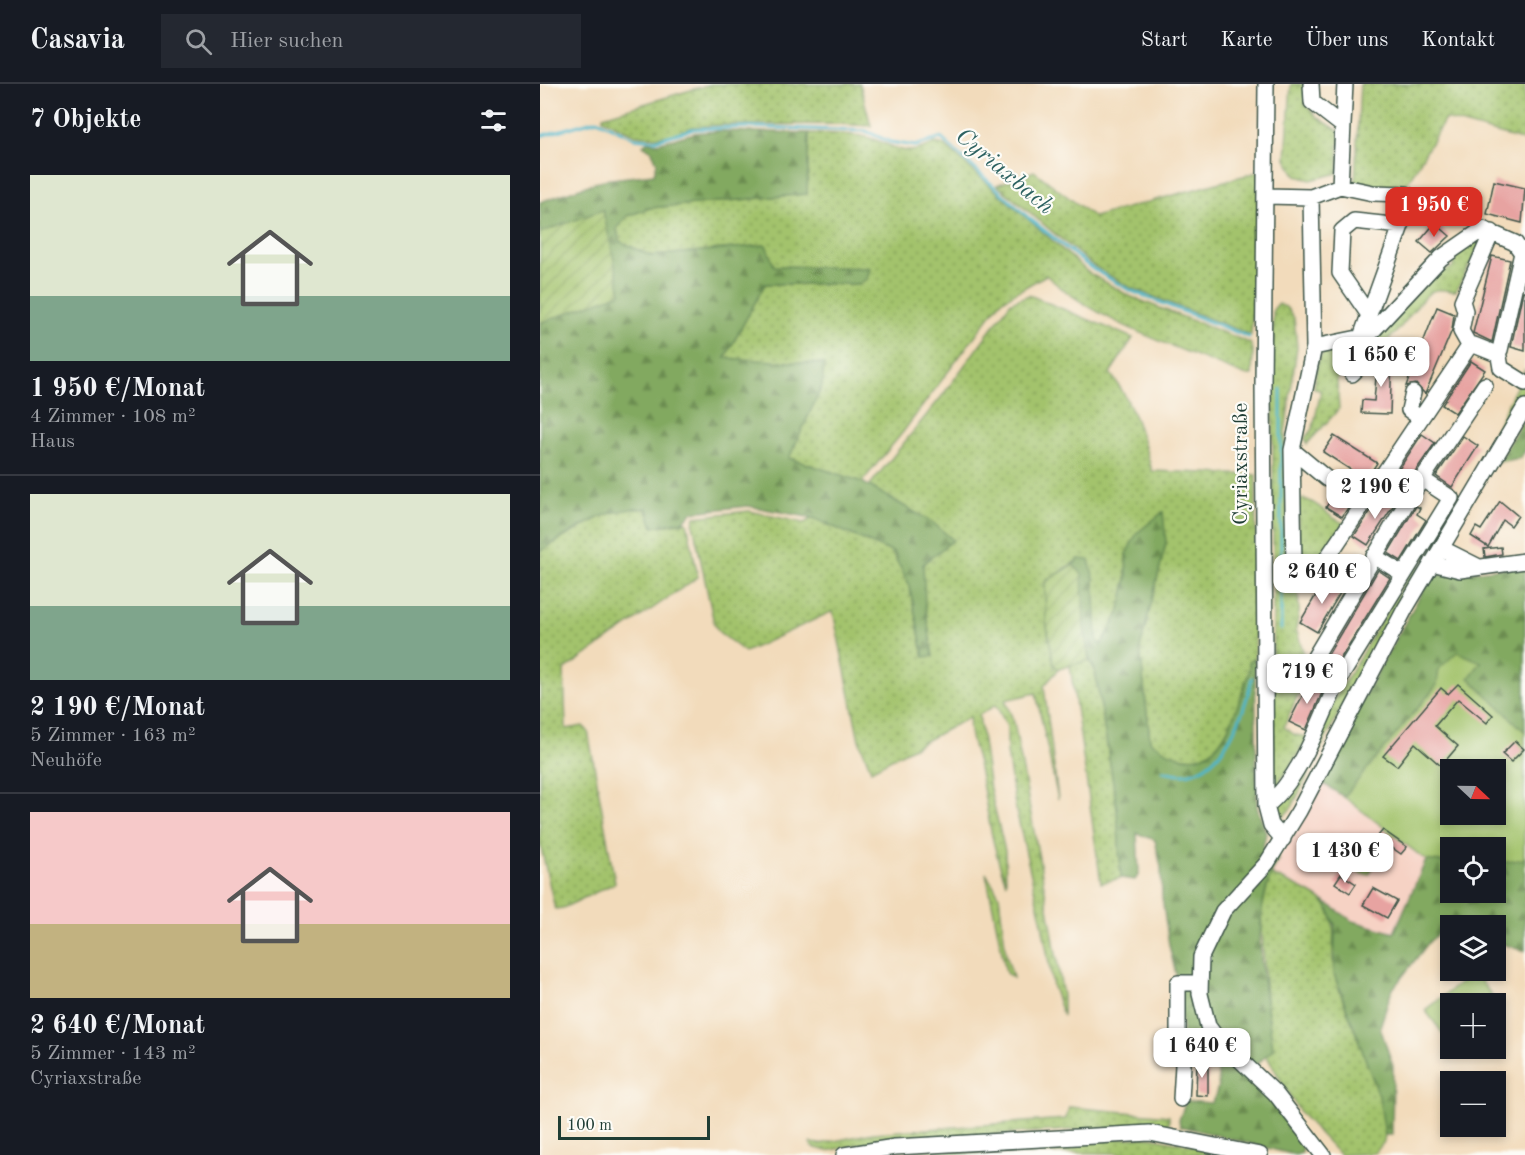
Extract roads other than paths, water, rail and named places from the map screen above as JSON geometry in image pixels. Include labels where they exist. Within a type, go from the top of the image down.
[{"type":"street","name":"Cyriaxstraße","points":[[1266,84],[1263,374],[1266,806],[1271,825],[1283,839]]},
{"type":"street","points":[[1311,84],[1312,102],[1343,126]]},
{"type":"street","points":[[1340,186],[1345,84]]},
{"type":"street","points":[[1266,196],[1311,197],[1340,186],[1373,193],[1406,194],[1407,209],[1369,315],[1365,336],[1368,358],[1352,374]]},
{"type":"street","points":[[1311,197],[1314,346],[1292,450],[1294,565],[1306,575],[1317,573],[1379,476],[1470,347],[1474,345],[1494,353],[1498,351]]},
{"type":"street","points":[[1369,315],[1340,273],[1342,231],[1354,221],[1401,226]]},
{"type":"street","points":[[1314,346],[1365,336],[1441,258],[1483,229],[1515,243],[1522,253],[1498,351],[1501,368],[1525,383]]},
{"type":"street","points":[[1470,347],[1461,331],[1465,311],[1462,301],[1492,232]]},
{"type":"street","points":[[1338,681],[1314,670],[1313,660],[1410,498],[1485,386]]},
{"type":"street","points":[[1413,393],[1409,410],[1420,418]]},
{"type":"street","points":[[1323,1155],[1275,1093],[1216,1037],[1208,1026],[1203,1011],[1199,983],[1201,957],[1223,911],[1267,863],[1283,839],[1405,609],[1525,407]]},
{"type":"street","points":[[1292,450],[1327,479]]},
{"type":"street","points":[[1379,476],[1410,498]]},
{"type":"street","points":[[1266,806],[1278,796],[1292,776],[1338,681],[1367,638],[1403,574],[1451,498],[1422,479]]},
{"type":"street","points":[[1441,548],[1479,567]]},
{"type":"street","points":[[1374,556],[1403,574]]},
{"type":"street","points":[[1432,563],[1460,570],[1525,561]]},
{"type":"street","points":[[1181,1100],[1183,1065],[1178,1041],[1178,983],[1199,983]]},
{"type":"street","points":[[844,1155],[895,1147],[1150,1133],[1260,1155]]},
{"type":"waterway","name":"Cyriaxbach","points":[[540,136],[597,120],[634,138],[655,140],[693,129],[750,127],[866,131],[890,142],[915,146],[941,138],[1029,218],[1090,267],[1129,290],[1249,337]]},
{"type":"waterway","points":[[1281,389],[1281,629]]},
{"type":"waterway","points":[[1163,771],[1182,774],[1197,771],[1221,752],[1238,723],[1252,678]]}]
